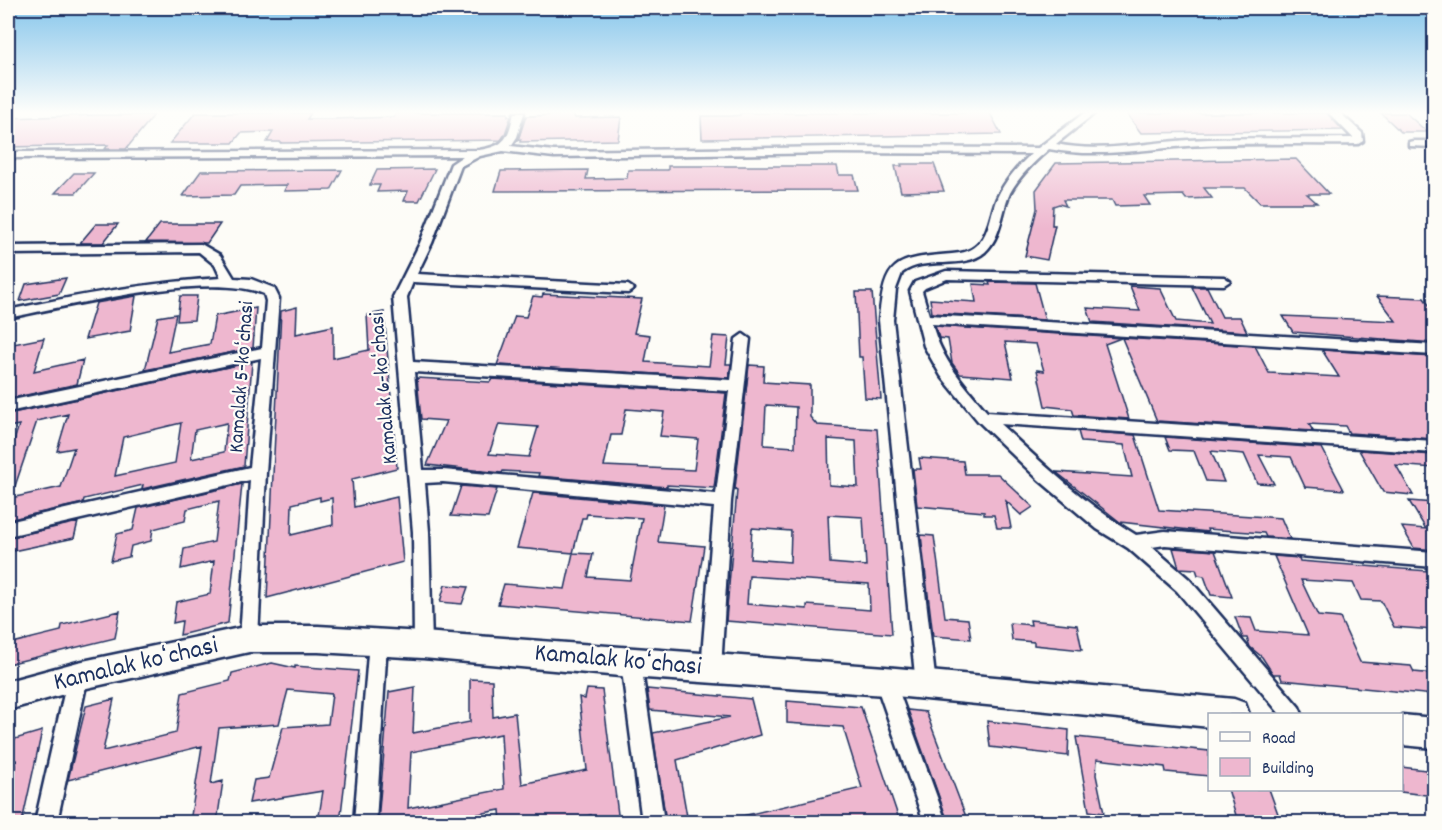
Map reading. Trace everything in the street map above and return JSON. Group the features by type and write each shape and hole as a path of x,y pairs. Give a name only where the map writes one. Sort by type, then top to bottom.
{"street":[{"path":"8,155 485,152"},
{"path":"535,152 554,154 714,152"},
{"path":"926,685 886,320 889,282 894,273 910,262 963,257 976,253 989,238 1007,188 1027,162 1039,152"},
{"name":"Kamalak 6-koʻchasi","path":"423,645 421,532 400,297 426,243 456,164 479,153"},
{"name":"Kamalak 5-koʻchasi","path":"8,250 201,248 224,266 229,283 250,285 270,292 272,313 258,472 249,639"},
{"path":"1224,281 946,275 920,285 916,291 931,346 946,372 983,417 1045,475 1103,524 1134,543 1183,585 1291,713"},
{"path":"408,278 628,290"},
{"path":"8,315 145,287 229,283"},
{"path":"924,319 1434,350"},
{"path":"711,669 723,501 743,339"},
{"path":"8,407 269,351"},
{"path":"405,368 503,371 737,386"},
{"path":"983,417 1434,447"},
{"path":"8,529 258,472"},
{"path":"416,477 443,476 723,501"},
{"path":"1134,543 1166,538 1434,560"},
{"name":"Kamalak koʻchasi","path":"8,696 78,676 249,639 423,645 885,681 1223,713"},
{"path":"364,822 378,642"},
{"path":"631,663 653,822"},
{"path":"46,822 78,676"},
{"path":"885,681 935,822"},
{"path":"1403,730 1434,733"}],"building":[{"path":"1296,159 1329,194 1307,194 1317,203 1260,203 1245,188 1204,188 1212,198 1186,199 1183,195 1144,196 1150,205 1115,206 1112,200 1063,200 1066,206 1059,204 1053,206 1052,225 1055,225 1047,260 1025,256 1037,209 1036,190 1056,163"},
{"path":"901,164 934,164 944,191 901,192 895,166 902,166"},
{"path":"668,166 837,166 839,175 854,175 858,190 495,191 501,171 588,170 586,179 627,178 628,170 668,170"},
{"path":"435,169 419,201 404,201 408,191 377,192 380,185 370,185 377,170"},
{"path":"342,170 331,190 284,191 287,185 240,186 234,195 183,196 201,171"},
{"path":"74,173 94,173 76,193 55,193"},
{"path":"96,224 118,224 103,243 80,243"},
{"path":"160,224 220,224 207,243 146,242"},
{"path":"66,278 59,294 20,301 26,284"},
{"path":"989,282 1035,283 1045,320 932,313 930,299 976,302 973,284 990,285"},
{"path":"1130,286 1160,288 1176,321 1210,324 1192,287 1207,287 1222,317 1240,317 1247,332 1092,322 1087,308 1140,311"},
{"path":"856,292 872,292 881,399 865,398 862,357 859,357"},
{"path":"543,294 642,299 634,333 650,335 645,362 709,366 713,336 729,337 726,364 731,364 729,378 497,365 515,316 526,317 533,296 542,297"},
{"path":"136,296 130,331 85,339 96,303"},
{"path":"180,296 197,296 194,320 177,321"},
{"path":"1377,296 1424,298 1434,312 1434,343 1293,332 1283,316 1396,321"},
{"path":"297,307 296,334 333,326 333,358 369,350 367,315 384,312 397,468 352,479 354,507 397,497 403,562 267,598 281,311","holes":["320,497 320,501 332,498 333,525 291,535 292,504"]},
{"path":"256,308 253,348 145,370 158,317 176,314 168,352 210,344 215,316"},
{"path":"935,326 1121,338 1105,344 1129,419 1074,415 1072,409 1045,406 1037,370 1044,371 1036,344 1005,342 1013,378 960,374 952,363 948,339 939,338"},
{"path":"44,338 34,371 83,360 77,384 8,399 8,345"},
{"path":"1122,338 1255,346 1269,373 1339,377 1322,350 1434,357 1434,439 1349,433 1345,426 1309,424 1313,431 1157,421"},
{"path":"252,362 244,466 142,489 143,485 84,499 83,503 8,520 8,499 10,499 8,498 8,460 19,425 8,427 8,414","holes":["68,414 57,451 74,448 61,487 11,498 37,421","181,423 175,463 115,476 123,437","227,423 224,452 191,459 195,430"]},
{"path":"749,365 764,366 763,382 810,385 810,417 817,425 877,429 892,634 726,621 737,490 735,489","holes":["766,405 796,407 795,447 764,445","828,439 856,441 858,487 829,485","828,515 863,517 866,566 830,563","752,528 791,531 790,562 750,559","749,576 869,584 870,610 807,605 807,609 747,604"]},
{"path":"417,378 490,382 492,379 726,393 714,488 667,485 667,487 538,476 539,473 503,471 502,473 427,465 446,421 421,419","holes":["626,409 664,412 660,436 698,439 694,470 604,466 611,435 621,435","499,424 538,427 529,457 489,454"]},
{"path":"1078,431 1135,435 1159,510 1281,518 1290,539 1266,537 1264,533 1207,529 1208,532 1120,522 1056,472 1132,477 1124,445 1081,442"},
{"path":"1165,437 1322,448 1344,490 1305,487 1291,457 1259,455 1274,484 1257,483 1244,454 1211,451 1224,482 1206,481 1194,451 1170,450"},
{"path":"1359,450 1434,455 1434,468 1396,465 1413,495 1383,492"},
{"path":"919,458 963,461 965,474 998,474 1033,507 1021,515 1006,501 1011,528 997,528 994,515 984,515 984,512 917,506 913,469 921,469"},
{"path":"242,484 228,623 180,635 182,621 173,623 176,602 210,594 214,561 181,569 184,549 214,542 219,501 187,509 185,521 153,529 151,541 131,546 129,557 111,561 117,534 133,530 138,508"},
{"path":"461,486 497,489 488,518 451,516"},
{"path":"533,493 664,505 658,542 704,546 692,621 498,604 504,584 565,589 573,553 517,548","holes":["587,514 642,518 630,580 588,577 593,554 573,553 582,518 586,518"]},
{"path":"1409,501 1434,503 1434,550 1414,548 1402,527 1426,529"},
{"path":"78,522 74,538 8,552 8,538"},
{"path":"921,535 934,536 945,617 968,619 971,639 933,636"},
{"path":"1173,548 1215,551 1232,597 1211,595 1204,576 1198,575 1196,569 1179,568"},
{"path":"1274,556 1299,558 1300,561 1427,571 1426,569 1434,569 1434,630 1394,627 1381,601 1361,600 1353,583 1301,580 1318,616 1340,618 1360,662 1411,666 1414,672 1434,674 1434,695 1282,680 1280,674 1273,674 1262,657 1250,647 1247,638 1243,638 1235,617 1251,618 1256,631 1308,635"},
{"path":"445,585 468,587 462,604 440,602"},
{"path":"120,611 115,638 8,664 8,644 61,631 62,625"},
{"path":"1030,620 1077,625 1082,650 1034,645 1034,642 1012,640 1010,623 1031,625"},
{"path":"272,663 295,668 295,666 358,671 340,822 318,822 323,791 249,803 254,780 269,778 283,727 328,724 332,694 288,690 279,724 219,728 211,784 223,781 217,822 190,822 202,746 68,780 86,706 114,699 103,751 176,733 182,693 230,681 232,673"},
{"path":"470,679 492,680 493,717 515,713 522,784 587,770 579,697 585,699 587,689 602,690 619,822 592,822 591,815 561,822 501,822 500,810 436,822 378,822 389,692 415,687 413,733 470,722","holes":["501,734 504,789 408,808 411,752"]},
{"path":"647,689 751,699 760,735 677,760 688,822 666,822 653,733 730,717 650,710"},
{"path":"787,701 861,707 900,822 738,822 738,817 862,788 843,727 787,723"},
{"path":"908,710 926,712 968,822 948,822"},
{"path":"987,721 1069,730 1068,756 990,747"},
{"path":"42,731 22,822 8,822 8,796 17,760 8,763 8,741"},
{"path":"1076,737 1208,751 1208,776 1166,772 1165,767 1097,759 1096,775 1104,813 1089,811"},
{"path":"1403,767 1434,771 1434,796 1401,792 1403,791"},
{"path":"1229,791 1270,791 1281,822 1238,822"}]}
